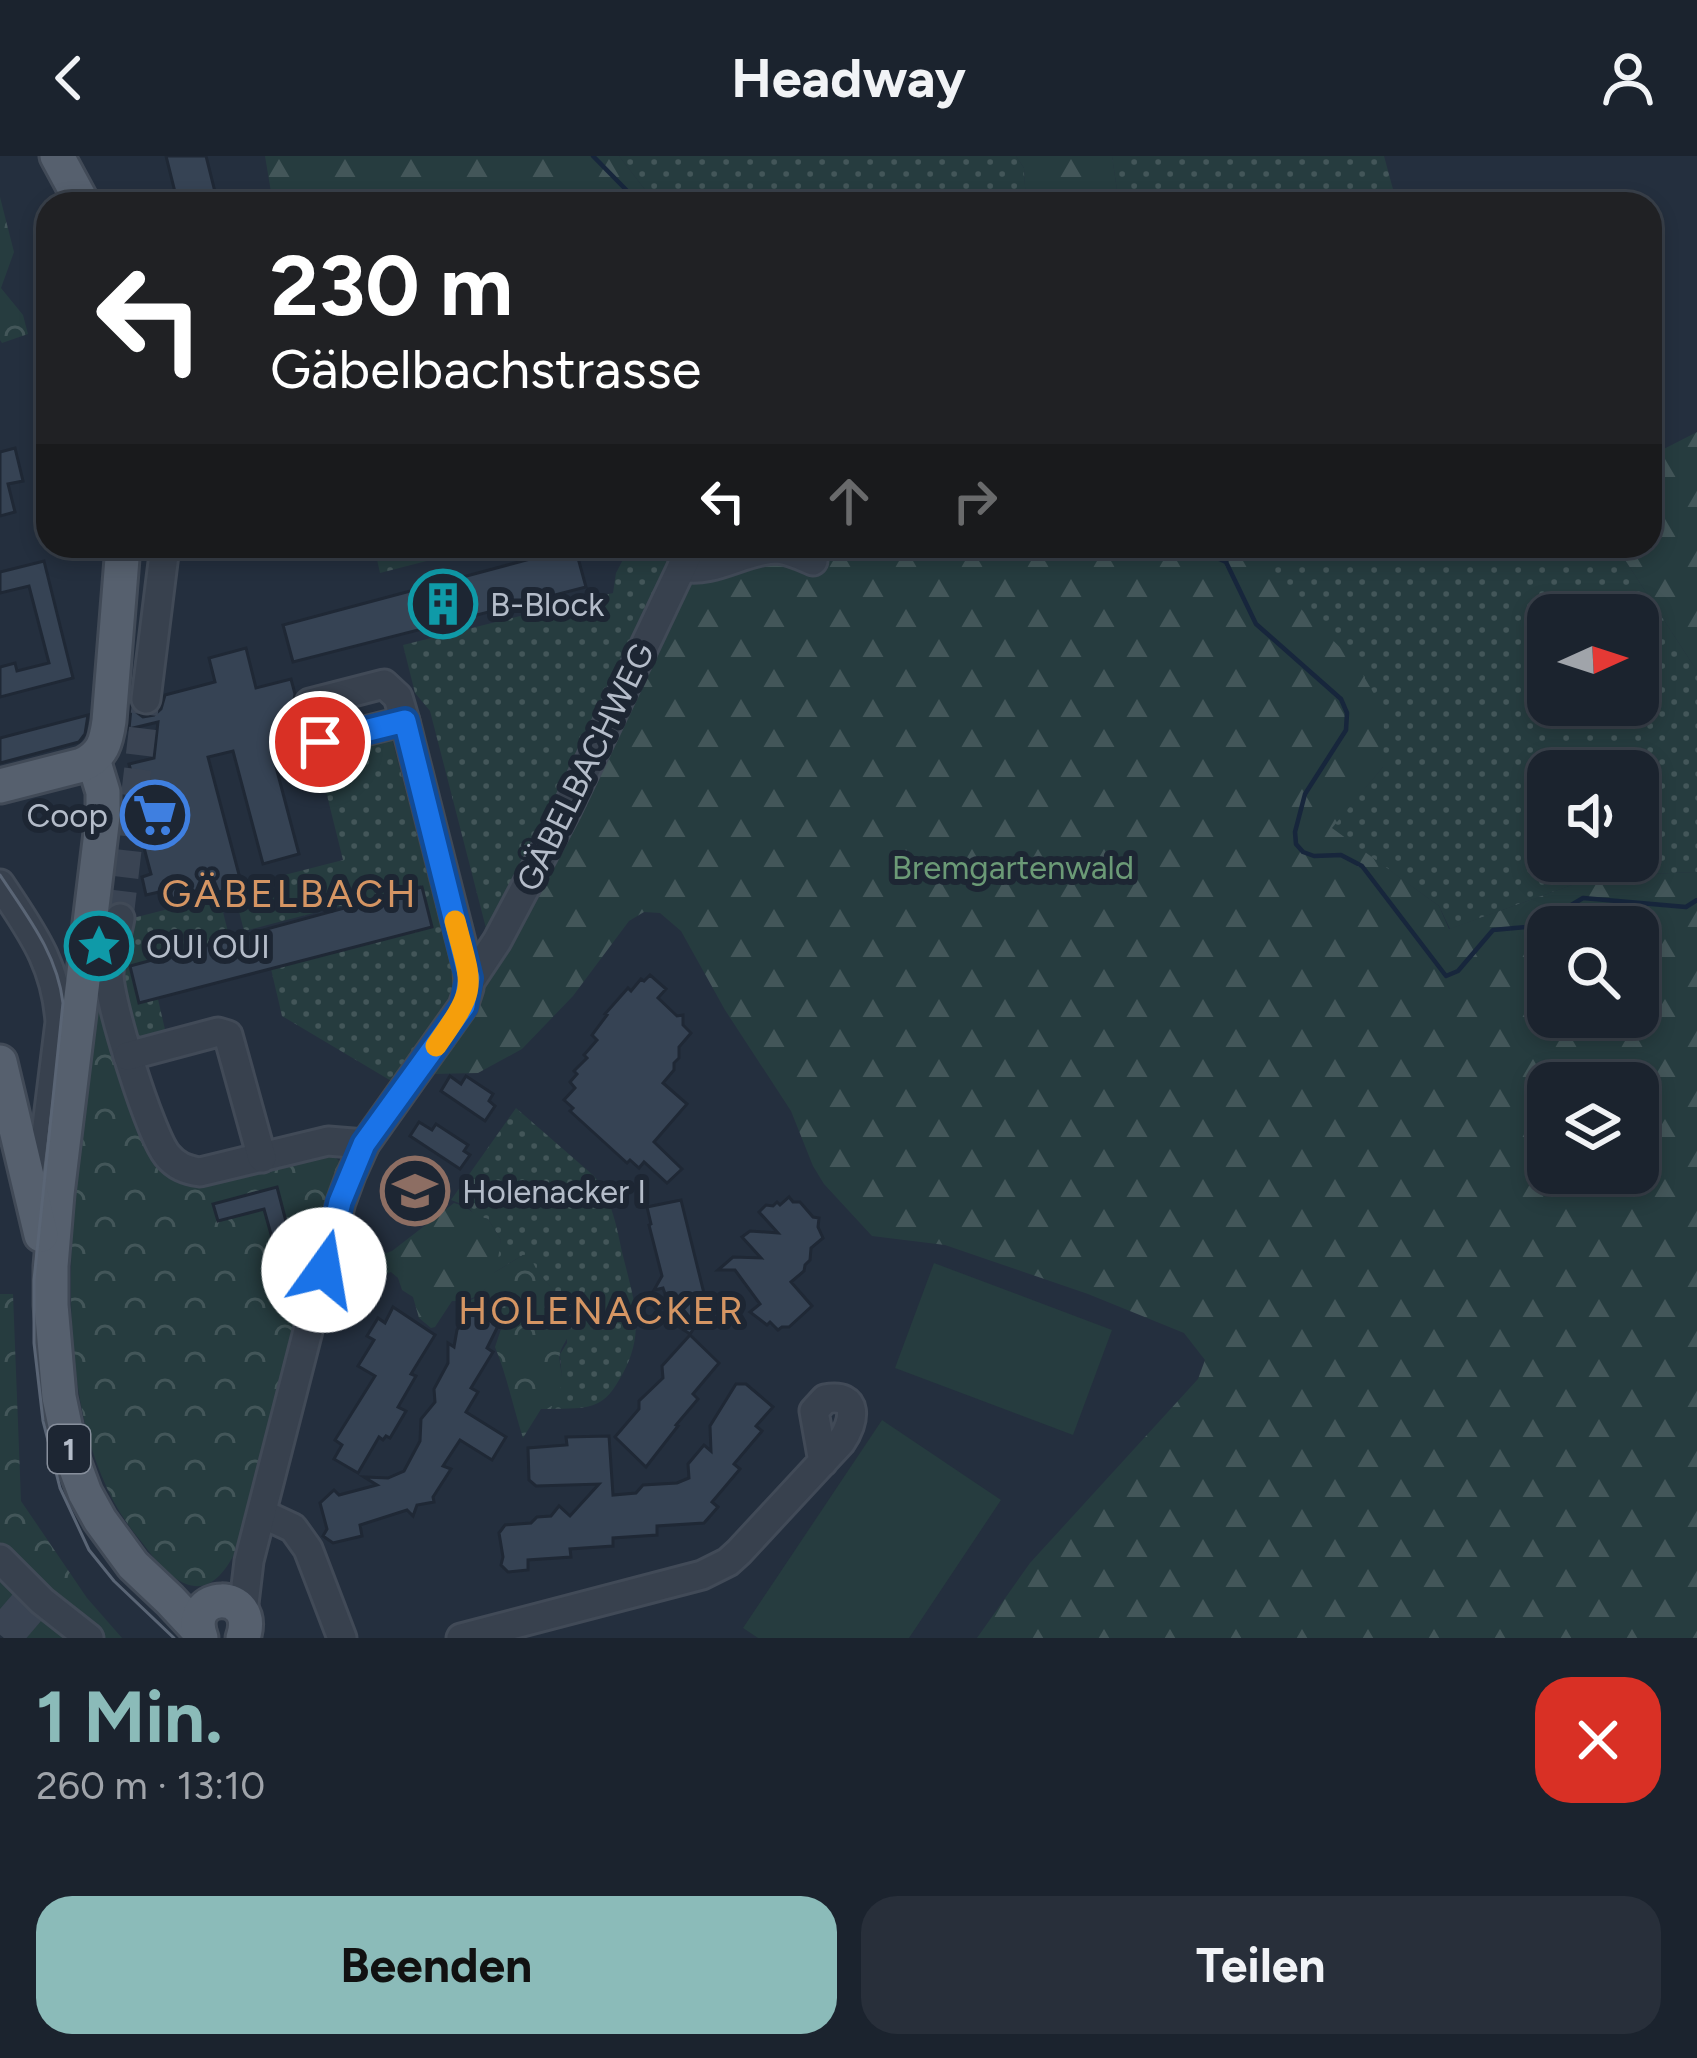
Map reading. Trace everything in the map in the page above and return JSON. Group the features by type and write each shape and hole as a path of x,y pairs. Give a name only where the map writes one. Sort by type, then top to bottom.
{"main road":[{"path":"57,156 76,192"},
{"name":"1","path":"122,558 107,737 93,760 104,803 51,1266 59,1397 85,1493 113,1540 170,1600 226,1624"},
{"path":"0,786 93,760"},
{"name":"1","path":"0,1062 51,1266"}],"street":[{"path":"146,700 164,558"},
{"name":"GÄBELBACHWEG","path":"226,1624 257,1536 340,1202 364,1144 464,1006 469,983 497,941 567,809 687,558"},
{"path":"688,558 698,568 739,558"},
{"path":"804,558 813,562"},
{"path":"405,721 469,983"},
{"path":"0,884 46,954 56,987 59,1022 37,1211"},
{"path":"120,918 109,978 128,1056 159,1142 176,1164 208,1171 328,1141 364,1144"},
{"path":"59,1022 73,1057"},
{"path":"128,1056 218,1032 227,1035 262,1158"},
{"path":"461,1638 715,1570 740,1552 823,1462"},
{"path":"257,1536 293,1528 310,1554 342,1638"},
{"path":"0,1559 89,1638"}],"green space":[{"path":"265,156 619,156 647,192 271,192"},
{"path":"619,156 1016,156 1024,168 1025,192 647,192"},
{"path":"1016,156 1112,156 1117,192 1025,192 1024,168"},
{"path":"1112,156 1384,156 1394,192 1117,192"},
{"path":"0,197 14,252 1,288 23,315 28,334 2,343 0,340"},
{"path":"1697,432 1697,671 1659,612 1659,594 1647,594 1624,558 1662,558 1662,450"},
{"path":"377,558 438,558 380,573"},
{"path":"624,558 677,558 488,936 430,711 415,693 403,645 613,593"},
{"name":"Bremgartenwald","path":"696,558 1249,558 1356,663 1384,711 1383,767 1332,828 1439,906 1449,929 1580,882 1659,882 1659,874 1697,872 1697,1638 977,1638 1030,1563 1198,1379 1205,1360 1184,1333 945,1245 872,1236 824,1184 791,1111 725,1010 681,931 660,913 644,912 629,921 573,996 522,1049 478,1073 433,1074 479,1004 487,971"},
{"path":"1245,558 1624,558 1647,594 1527,594 1527,726 1659,726 1659,612 1697,671 1697,872 1659,874 1659,750 1527,750 1527,882 1580,882 1450,929 1439,906 1331,828 1383,767"},
{"path":"390,731 453,981 448,1006 393,1082 282,1016 271,969 431,927 421,885 244,931 233,888 343,860 316,751"},
{"path":"219,896 230,940 130,966 139,1003 158,999 166,1034 136,1037 121,979 133,918"},
{"path":"101,988 150,1144 232,1176 324,1156 333,1155 341,1163 239,1545 223,1572 199,1586 172,1576 140,1540 106,1485 84,1421 74,1350 71,1274 82,1122"},
{"path":"516,1108 600,1185 613,1214 631,1287 636,1330 629,1359 609,1394 587,1407 551,1409 562,1381 560,1354 567,1343 567,1306 523,1255 492,1274 501,1240 488,1219 451,1200"},
{"path":"454,1203 488,1219 501,1240 494,1275 483,1291 452,1301 431,1328 419,1318 413,1297 402,1290 391,1272 376,1281 370,1297 352,1316 341,1319 328,1309 340,1271 392,1251"},
{"path":"530,1254 568,1308 572,1322 560,1353 559,1392 551,1409 541,1409 523,1438 495,1347 501,1320 469,1301 484,1290 492,1274"},
{"path":"934,1263 1112,1330 1073,1435 895,1368"},
{"path":"0,1294 13,1294 21,1501 87,1598 122,1638 4,1638 0,1634"},
{"path":"882,1420 1001,1500 909,1638 758,1638 743,1628"}],"building":[{"path":"166,156 206,156 215,192 175,192"},
{"path":"15,448 23,481 8,484 15,512 0,516 0,452"},
{"name":"B-Block","path":"534,558 578,558 586,587 293,662 283,625"},
{"path":"44,561 73,678 0,697 0,667 15,663 17,671 49,663 29,586 0,593 0,572"},
{"path":"246,648 256,688 291,679 295,694 293,707 301,740 271,748 299,854 263,864 233,751 208,757 242,886 166,906 163,891 146,895 142,877 151,874 143,844 145,825 129,764 154,758 158,722 129,729 131,708 143,717 154,715 165,695 215,682 209,658"},
{"path":"88,715 79,742 0,763 0,738"},
{"path":"422,887 432,927 139,1003 130,966"},
{"path":"650,975 666,989 658,998 677,1016 683,1015 683,1025 691,1033 679,1047 674,1070 663,1083 687,1104 654,1142 682,1169 667,1183 644,1162 639,1168 630,1160 627,1163 564,1100 575,1088 570,1082 577,1074 574,1071 597,1040 592,1035 605,1014 628,988 631,991"},
{"path":"450,1076 461,1084 466,1076 493,1094 489,1101 495,1106 485,1121 441,1091"},
{"path":"419,1122 432,1130 436,1124 468,1145 464,1151 470,1155 460,1169 410,1136"},
{"path":"391,1169 402,1176 406,1170 436,1190 431,1196 435,1200 422,1210 382,1183"},
{"path":"277,1187 294,1252 277,1256 264,1209 218,1221 213,1204"},
{"path":"789,1197 819,1218 823,1238 811,1248 804,1271 791,1282 812,1306 789,1327 778,1330 750,1312 760,1304 735,1270 718,1270 733,1257 761,1258 742,1237 750,1231 778,1233 759,1212"},
{"path":"681,1200 710,1318 699,1321 690,1334 676,1325 663,1288 654,1290 662,1276 647,1207"},
{"path":"393,1307 435,1335 398,1407 406,1411 390,1438 379,1437 358,1473 334,1459 342,1445 335,1440 375,1376 358,1366 374,1340 367,1336 378,1318 385,1323"},
{"path":"472,1308 498,1326 487,1348 493,1352 471,1388 478,1392 466,1412 506,1437 492,1460 460,1440 443,1466 451,1469 434,1502 417,1505 413,1516 407,1510 360,1525 362,1536 333,1543 323,1536 327,1529 320,1503 334,1490 339,1495 377,1485 364,1477 388,1478 404,1471 420,1441 421,1419 435,1402 434,1389 448,1363 448,1343 454,1347 463,1309"},
{"path":"690,1335 719,1363 646,1467 615,1437 639,1409 639,1401 663,1378 662,1366"},
{"path":"736,1384 746,1384 773,1407 756,1426 762,1431 734,1464 740,1469 712,1502 718,1507 704,1523 657,1526 657,1535 613,1538 613,1546 570,1549 571,1557 528,1560 528,1570 508,1572 501,1565 499,1533 505,1525 551,1516 559,1506 570,1516 599,1484 536,1486 529,1480 528,1448 567,1445 566,1437 609,1436 613,1495 636,1493 643,1485 677,1483 689,1478 688,1464 704,1445 711,1451 710,1426"}],"waterway":[{"name":"GÄBELBACH","path":"593,156 628,192"},
{"name":"GÄBELBACH","path":"1217,558 1226,562 1256,624 1341,699 1347,713 1346,730 1305,794 1296,844 1314,856 1341,855 1362,866 1446,976 1458,971 1493,930 1536,926 1583,898 1686,907 1697,900"}],"tunnel":[{"path":"120,918 146,699"},
{"path":"0,1609 34,1638"}],"tram line":[{"path":"0,875 48,951 63,1003 34,1280 34,1343 43,1421 60,1488 89,1550 174,1638"}],"slow traffic":[{"path":"436,1046 468,993 468,969 455,921"}],"place":[{"name":"B-Block","path":"443,604"},
{"name":"Coop","path":"155,815"},
{"name":"OUI OUI","path":"99,946"},
{"name":"Holenacker I","path":"415,1191"}],"district":[{"name":"GÄBELBACH","path":"290,893"},
{"name":"HOLENACKER","path":"602,1310"}],"route":[{"path":"320,742 405,721 469,978 464,1006 364,1144 340,1202 324,1270"}]}
